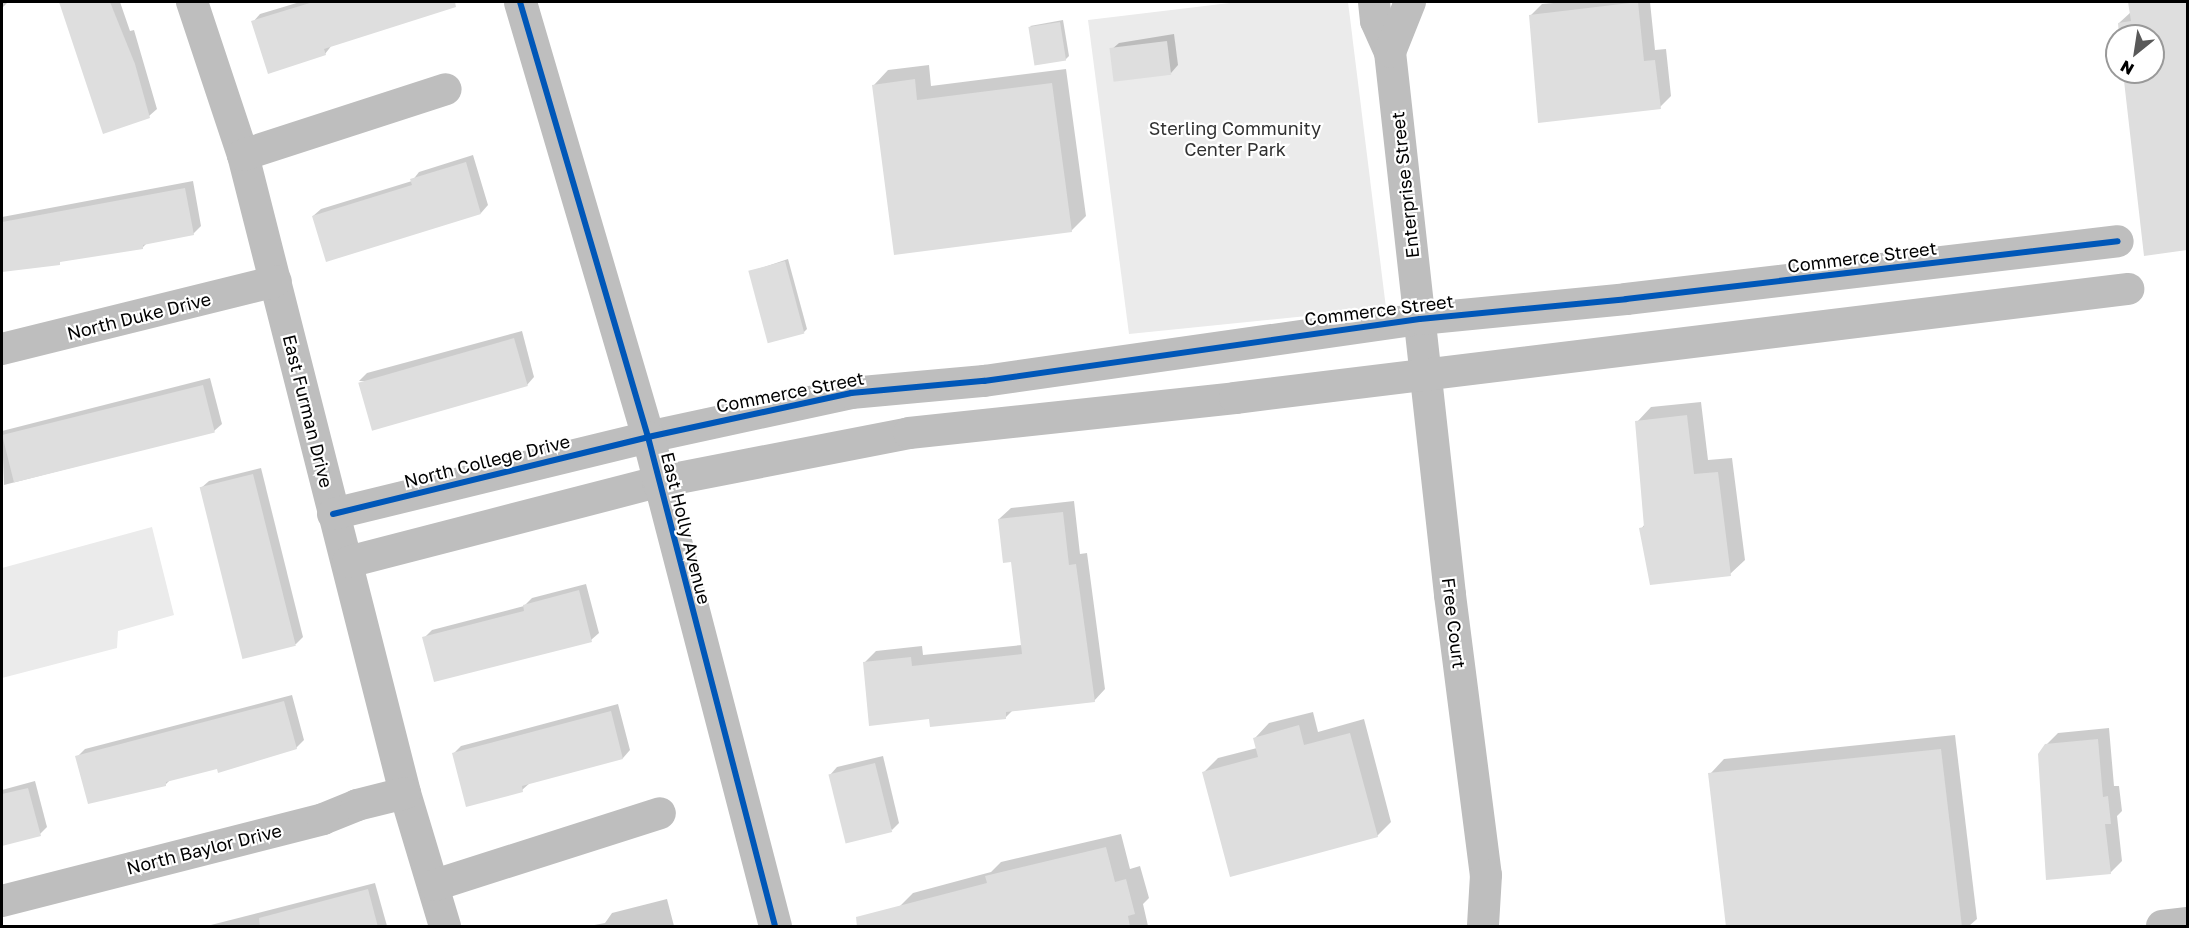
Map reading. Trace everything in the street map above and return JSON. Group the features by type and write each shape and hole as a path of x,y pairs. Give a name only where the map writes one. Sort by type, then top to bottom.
{"street":[{"name":"East Furman Drive","path":"192,2 243,155 405,793 435,885 445,927"},
{"name":"East Holly Avenue","path":"520,2 648,437 775,927"},
{"name":"Enterprise Street","path":"1374,2 1376,21 1390,52 1420,318"},
{"name":"Enterprise Street","path":"1390,52 1410,2"},
{"path":"243,155 446,89"},
{"name":"Commerce Street","path":"648,437 851,393 984,381 1420,318 1626,299 2118,242"},
{"name":"North Duke Drive","path":"2,349 276,281"},
{"path":"348,562 658,482 909,433 1427,375 2128,289"},
{"name":"Free Court","path":"1420,318 1486,875 1482,927"},
{"name":"North College Drive","path":"333,514 648,437"},
{"name":"North Baylor Drive","path":"2,901 323,819 357,805 405,793"},
{"path":"435,885 660,813"},
{"path":"2162,927 2187,922"}],"green space":[{"name":"Sterling Community Center Park","path":"1238,2 1348,2 1386,308 1129,334 1088,20"},
{"path":"152,527 174,615 118,631 117,648 2,678 2,568"}],"building":[{"path":"59,2 110,2 135,64 150,118 103,134"},
{"path":"313,2 455,2 456,7 324,49 326,55 268,74 251,21"},
{"path":"1638,2 1644,61 1655,60 1661,109 1538,123 1529,15"},
{"path":"2128,2 2187,2 2187,250 2144,256 2124,84 2165,84 2165,24 2118,24 2131,21"},
{"path":"1060,22 1066,61 1034,66 1028,27"},
{"path":"1167,41 1171,75 1114,82 1109,48"},
{"path":"915,79 917,100 1052,83 1072,232 894,255 872,85"},
{"path":"466,162 481,214 326,262 312,216 412,185 410,179"},
{"path":"185,188 194,235 143,245 143,249 60,262 60,265 2,272 2,222"},
{"path":"785,261 804,333 768,343 748,271"},
{"path":"514,338 528,386 372,431 358,383"},
{"path":"203,385 215,433 14,483 2,435"},
{"path":"1687,415 1694,474 1718,472 1731,576 1650,585 1639,528 1644,527 1635,421"},
{"path":"253,474 296,646 242,659 200,487"},
{"path":"1063,512 1069,565 1076,564 1095,702 1006,712 1006,719 930,727 929,719 869,726 863,662 911,657 912,666 1022,654 1011,562 1003,563 998,519"},
{"path":"579,590 592,642 434,682 422,637 524,611 523,605"},
{"path":"284,701 297,749 218,773 217,769 166,782 166,786 88,804 75,756"},
{"path":"611,711 623,759 522,786 523,792 466,807 452,753"},
{"path":"1299,725 1304,745 1350,733 1378,837 1230,877 1202,772 1258,757 1253,738"},
{"path":"2098,739 2103,797 2108,796 2111,824 2105,824 2111,874 2046,880 2038,754 2045,744"},
{"path":"1941,749 1962,927 1726,927 1708,773"},
{"path":"875,763 892,832 846,844 828,775"},
{"path":"28,788 41,836 2,846 2,794"},
{"path":"1106,847 1115,882 1126,879 1135,914 1128,916 1130,927 857,927 856,917 987,883 985,876"},
{"path":"368,889 378,927 260,927 259,918"}],"cycle path":[{"path":"520,2 648,437 775,926"},
{"path":"333,514 648,437 851,393 984,381 1420,319 1626,299 2118,241"}]}
